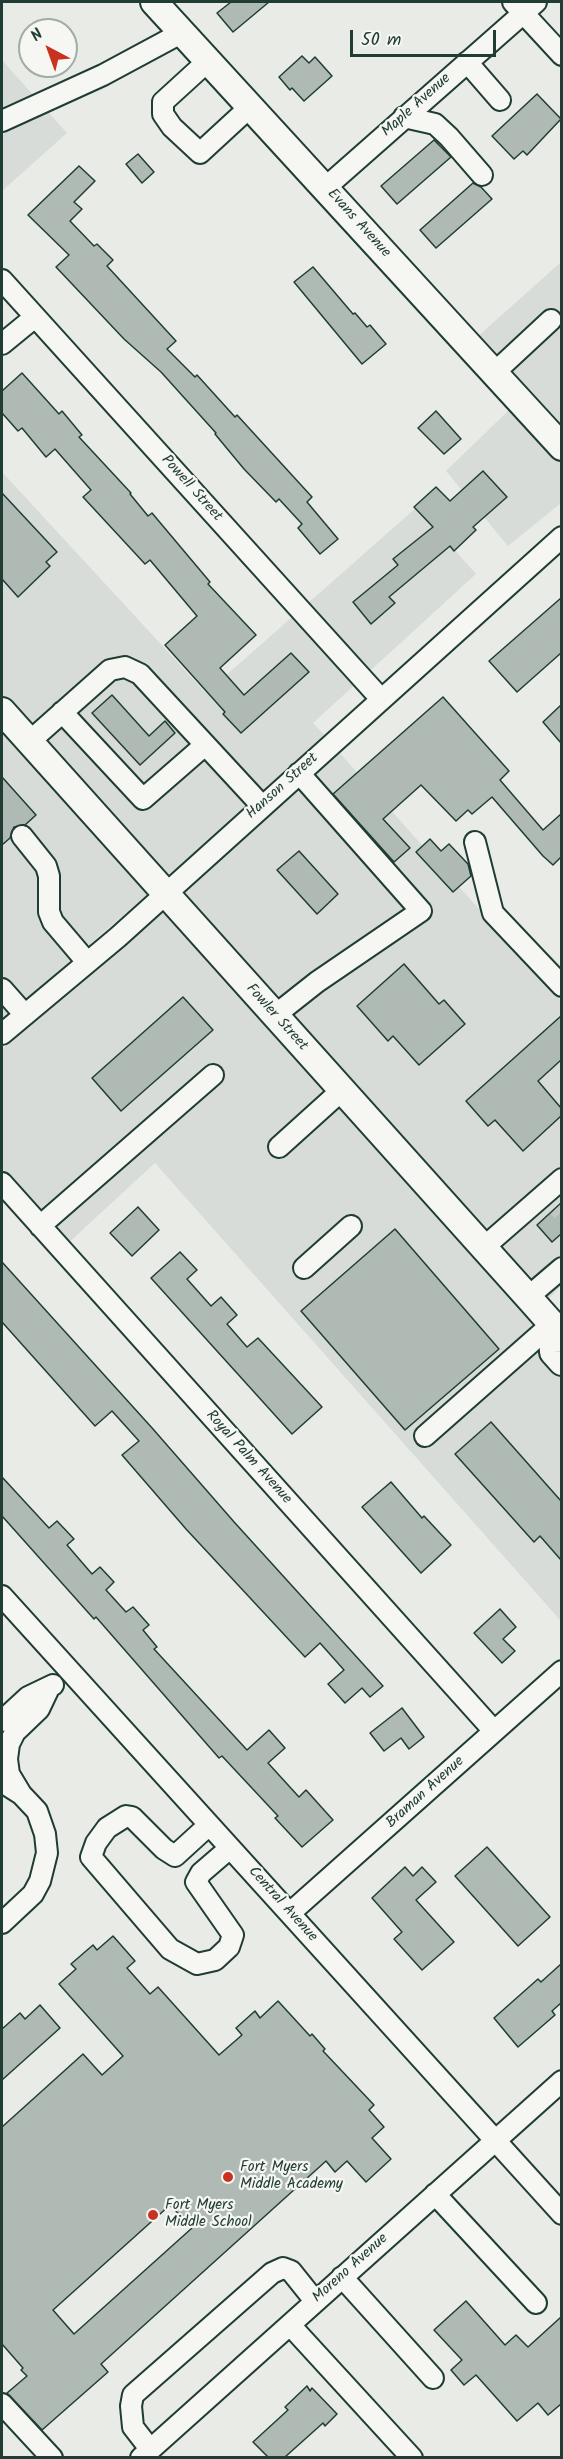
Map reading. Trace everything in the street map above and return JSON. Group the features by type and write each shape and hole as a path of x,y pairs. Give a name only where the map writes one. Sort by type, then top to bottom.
{"main road":[{"name":"Evans Avenue","path":"154,2 561,447"},
{"name":"Fowler Street","path":"2,711 341,1091 557,1326"},
{"path":"557,1326 553,1353 561,1362"}],"street":[{"path":"524,5 561,55"},
{"name":"Maple Avenue","path":"325,188 467,62 524,5"},
{"path":"2,121 103,75 183,32"},
{"path":"209,60 164,102 163,114 172,127 200,153 251,106"},
{"path":"467,62 500,100"},
{"path":"404,117 435,124 482,175"},
{"name":"Powell Street","path":"2,280 381,699"},
{"path":"2,344 35,317"},
{"path":"494,373 551,320"},
{"name":"Hanson Street","path":"2,1034 165,894 561,537"},
{"path":"30,742 110,670 125,667 140,674 262,806"},
{"path":"62,712 143,799 205,745"},
{"path":"274,1016 316,982 421,911 299,773"},
{"path":"22,836 46,866 49,876 49,912 53,922 87,962"},
{"path":"474,842 493,913 561,986"},
{"path":"2,988 25,1015"},
{"path":"40,1226 213,1075"},
{"path":"279,1147 341,1091"},
{"path":"483,1248 552,1200 561,1179"},
{"name":"Royal Palm Avenue","path":"2,1183 494,1731"},
{"path":"304,1268 351,1226"},
{"path":"528,1297 561,1268"},
{"path":"425,1436 557,1326"},
{"name":"Central Avenue","path":"2,1596 70,1674 290,1913 561,2214"},
{"name":"Braman Avenue","path":"290,1913 561,1671"},
{"path":"2,1721 28,1697 49,1688 70,1674"},
{"path":"2,1923 33,1894 40,1881 46,1860 46,1840 42,1823 9,1774 8,1759 9,1744 15,1732 39,1709 49,1688"},
{"path":"2,1782 22,1795"},
{"path":"126,1815 132,1817 164,1849 175,1856 233,1935 229,1947 215,1960 197,1964 171,1949 91,1857 96,1843 107,1828 126,1815"},
{"path":"175,1856 209,1825"},
{"path":"196,1882 201,1873 230,1848"},
{"name":"Moreno Avenue","path":"146,2453 561,2080"},
{"path":"435,2194 536,2303"},
{"path":"146,2453 133,2427 131,2406 134,2395 272,2273 283,2268 291,2271 315,2301"},
{"path":"342,2277 433,2378"},
{"path":"290,2325 412,2457"},
{"path":"2,2404 52,2457"}],"shaded area":[{"path":"2,60 67,133 2,191"},
{"path":"561,262 561,432 476,338"},
{"path":"512,407 561,462 561,503 508,546 446,471"},
{"path":"2,472 206,693 417,507 476,574 313,723 324,735 165,879 2,696"},
{"path":"2,726 150,892 2,1020"},
{"path":"339,752 561,1001 561,1286 546,1302 180,896"},
{"path":"165,909 540,1326 546,1359 561,1377 561,1621 155,1163 65,1246 2,1173 2,1049"}],"building":[{"path":"231,2 269,2 233,32 217,13"},
{"path":"302,56 309,63 315,57 332,76 304,101 279,77"},
{"path":"537,94 561,119 527,155 523,151 514,159 492,136"},
{"path":"434,140 451,157 397,204 381,186"},
{"path":"138,154 154,172 142,183 126,164"},
{"path":"79,166 95,181 74,202 82,209 70,221 94,246 97,244 113,260 107,266 176,341 167,349 195,377 197,375 235,417 237,415 312,497 307,502 338,539 320,554 298,528 302,524 279,499 276,502 244,469 216,433 161,372 124,339 56,267 69,255 28,215"},
{"path":"473,183 481,187 492,199 436,248 420,230"},
{"path":"313,267 353,314 355,313 367,327 370,325 386,344 362,364 294,282"},
{"path":"22,373 59,414 62,411 82,435 79,437 131,493 148,516 152,513 210,582 208,584 256,635 220,668 244,695 291,653 309,672 241,733 165,645 197,616 150,560 145,564 83,497 91,490 55,449 46,457 22,428 18,431 2,413 2,391"},
{"path":"436,411 461,439 444,454 418,428"},
{"path":"483,471 507,497 473,527 476,530 454,551 450,546 389,597 395,603 371,624 353,602 398,565 393,559 433,527 414,507 436,487 450,501"},
{"path":"2,493 57,552 46,562 50,566 18,597 2,579"},
{"path":"561,598 561,653 517,692 489,661"},
{"path":"112,695 149,736 165,721 175,733 140,765 92,713"},
{"path":"443,697 509,771 500,780 543,830 561,814 561,857 553,865 492,797 472,814 468,810 456,821 421,785 383,819 410,848 394,862 333,794"},
{"path":"561,705 561,743 543,722"},
{"path":"2,777 36,815 25,825 14,827 10,838 2,845"},
{"path":"430,839 441,851 449,844 468,864 471,876 453,892 416,852"},
{"path":"299,851 338,894 317,914 277,870"},
{"path":"404,964 439,1004 444,1000 465,1024 419,1065 393,1036 388,1041 357,1006"},
{"path":"183,997 213,1030 121,1111 92,1078"},
{"path":"561,1016 561,1060 538,1081 561,1108 561,1116 523,1151 495,1120 488,1126 466,1101"},
{"path":"561,1203 561,1234 552,1242 537,1225"},
{"path":"138,1207 159,1230 132,1256 110,1233"},
{"path":"395,1229 499,1349 405,1430 301,1311"},
{"path":"180,1252 197,1270 187,1279 211,1306 221,1297 237,1315 227,1324 247,1347 258,1338 322,1407 292,1434 151,1278"},
{"path":"2,1262 383,1686 370,1697 362,1688 345,1703 328,1684 344,1670 320,1643 305,1657 186,1529 122,1455 139,1441 112,1411 95,1426 2,1322"},
{"path":"491,1422 561,1501 561,1560 540,1536 534,1542 455,1454"},
{"path":"2,1477 49,1528 57,1521 74,1539 67,1545 92,1574 100,1567 114,1582 106,1590 126,1612 133,1607 149,1625 143,1630 157,1647 154,1649 247,1750 269,1730 285,1748 268,1763 299,1797 306,1790 333,1820 302,1847 275,1818 278,1816 222,1756 219,1758 96,1617 94,1619 2,1516"},
{"path":"391,1482 422,1518 424,1516 451,1545 421,1573 362,1507"},
{"path":"500,1609 516,1627 503,1639 515,1651 502,1663 474,1633"},
{"path":"402,1708 424,1737 409,1749 401,1738 384,1751 370,1733"},
{"path":"487,1847 550,1917 518,1946 455,1876"},
{"path":"405,1867 413,1876 422,1867 436,1882 416,1900 454,1942 422,1970 394,1939 402,1932 372,1898"},
{"path":"113,1936 135,1961 127,1968 150,1994 158,1987 219,2055 242,2035 236,2028 255,2011 260,2018 278,2001 310,2036 312,2034 325,2049 323,2051 374,2105 369,2110 384,2127 372,2138 391,2159 366,2182 347,2161 335,2172 326,2161 101,2364 108,2372 42,2430 7,2393 27,2376 2,2344 2,2127 83,2054 102,2075 123,2056 59,1984 76,1969 71,1964 93,1945 97,1950","holes":["170,2205 192,2228 74,2334 53,2310"]},
{"path":"561,1964 561,2003 552,2011 555,2015 518,2047 494,2018 538,1979 541,1982"},
{"path":"40,2005 60,2028 2,2080 2,2029 20,2013 25,2019"},
{"path":"466,2301 505,2345 516,2335 528,2347 561,2317 561,2404 548,2415 538,2403 517,2421 476,2375 464,2385 451,2370 462,2360 434,2330"},
{"path":"307,2386 310,2391 312,2388 337,2414 325,2426 323,2423 285,2457 268,2457 253,2442 288,2410 285,2407"}],"tunnel":[{"path":"558,1207 562,1211"}],"place":[{"name":"Fort Myers Middle Academy","path":"228,2177"},
{"name":"Fort Myers Middle School","path":"153,2215"}]}
